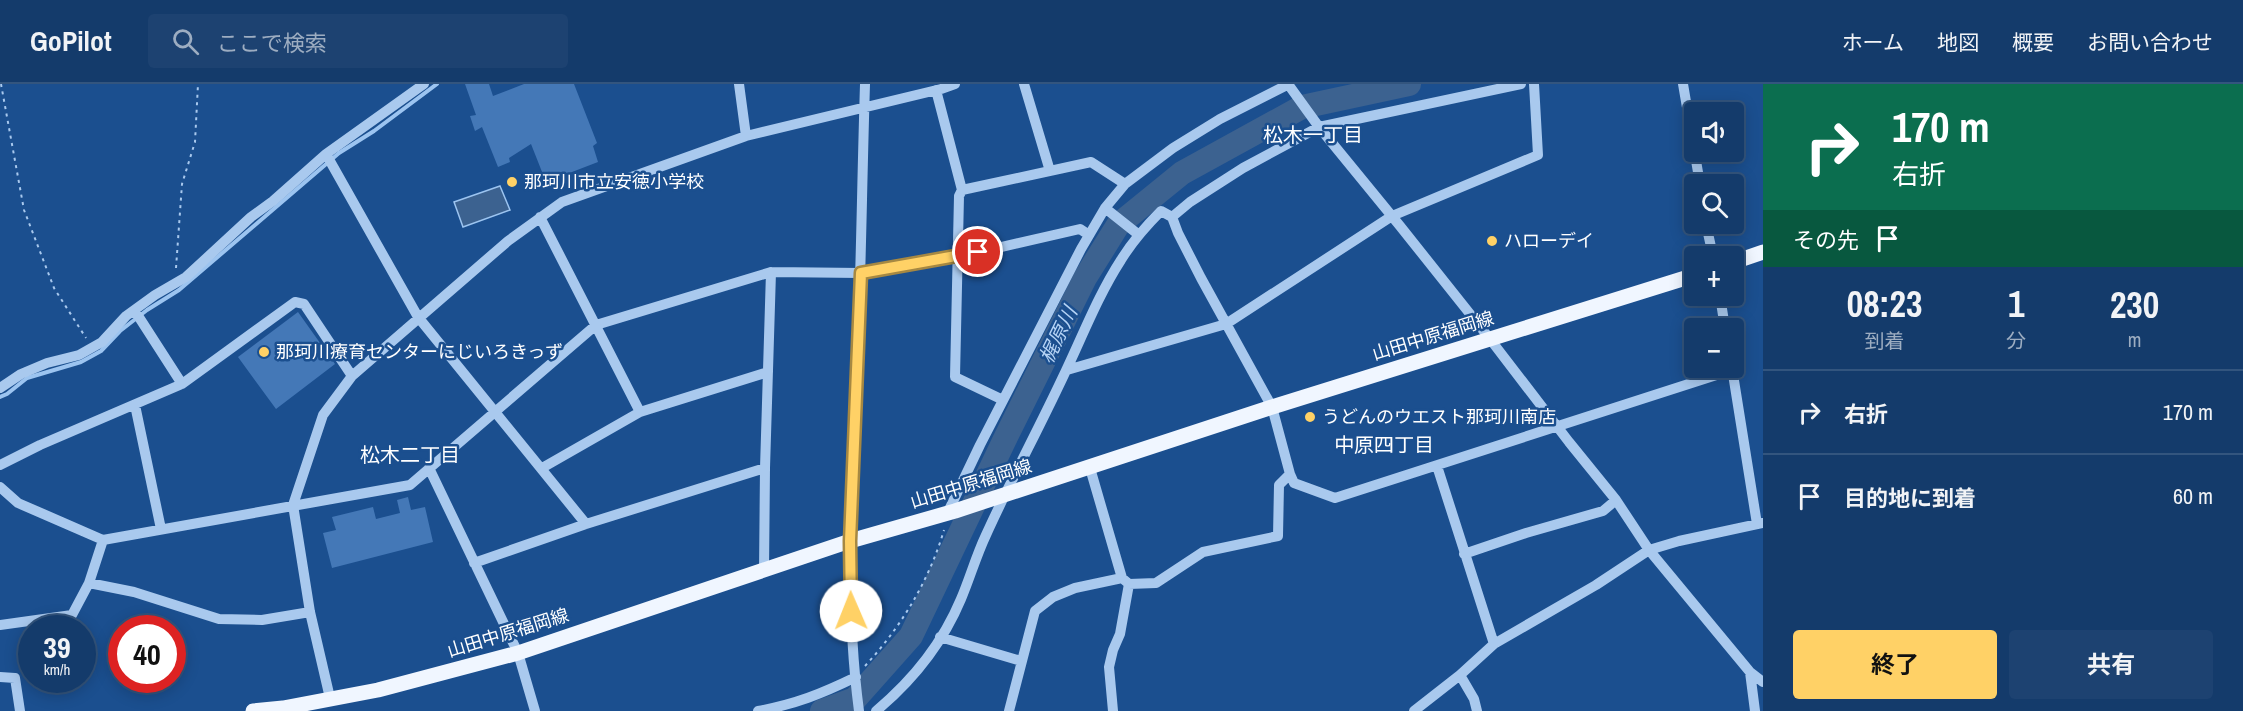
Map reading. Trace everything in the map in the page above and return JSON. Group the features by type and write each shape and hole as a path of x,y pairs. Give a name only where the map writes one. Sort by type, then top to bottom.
{"main road":[{"path":"1744,259 1763,252"},
{"name":"山田中原福岡線","path":"253,711 283,708 378,690 518,653 850,541 952,512 1272,407 1684,278"}],"street":[{"path":"0,388 21,374 92,348 102,342 117,324 155,295 175,284 326,154 424,84"},
{"path":"739,84 746,136"},
{"path":"859,711 852,635 850,541 861,273 865,84"},
{"path":"330,698 310,612 293,505 322,415 352,376 508,241 540,217 576,196 746,136 955,84"},
{"path":"1024,84 1050,171"},
{"path":"952,512 1003,400 1089,235 1125,184 1173,148 1220,118 1288,84 1319,127 1616,500 1649,550 1750,672 1763,682"},
{"path":"1172,217 1190,202 1243,168 1319,127 1521,84"},
{"path":"1066,370 1226,324 1392,216 1538,155 1534,84"},
{"path":"1683,84 1698,174"},
{"path":"936,90 962,190"},
{"path":"326,154 418,317 586,524"},
{"path":"1003,400 955,377 958,196 962,190 1091,162 1125,184"},
{"path":"1107,209 1137,234"},
{"path":"876,711 897,694 940,637 960,601 998,497 1066,370 1100,298 1137,234 1161,211 1172,217 1178,233 1272,407 1294,483 1335,498 1557,428 1705,378"},
{"path":"540,217 640,412"},
{"path":"0,487 18,503 103,540 410,485 596,325 771,272 861,273 958,256 1080,229 1089,235"},
{"path":"764,571 771,272"},
{"path":"0,465 182,384 295,302 304,304 352,376"},
{"path":"135,310 182,384"},
{"path":"542,468 640,412 768,372"},
{"path":"1414,711 1460,675 1494,644 1596,585 1649,550 1689,538 1760,523 1734,378"},
{"path":"135,405 161,529"},
{"path":"1437,466 1494,644"},
{"path":"429,468 518,653 535,711"},
{"path":"474,563 586,524 765,468"},
{"path":"1090,468 1125,581 1120,634 1109,667 1113,711"},
{"path":"1009,711 1035,611 1053,597 1075,588 1125,581 1156,583 1203,552 1278,536 1279,485 1290,474"},
{"path":"1464,554 1603,511 1616,500"},
{"path":"0,626 72,615 89,584 103,540"},
{"path":"89,584 134,591 219,619 262,620 310,612"},
{"path":"940,637 1021,661"},
{"path":"1750,672 1755,711"},
{"path":"1460,675 1474,699 1477,711"},
{"path":"0,677 15,678 20,711"},
{"path":"758,711 794,704 856,680"}],"path":[{"path":"1,84 24,210 54,288 92,348"},
{"path":"175,284 182,184 195,142 198,84"},
{"path":"856,680 887,643 916,597 952,512"}],"water":[{"path":"500,186 510,210 463,227 454,202"}],"building":[{"path":"465,84 489,84 493,96 524,84 574,84 597,143 593,146 598,162 546,182 531,144 509,158 510,162 498,167 482,127 475,131 470,116 476,115"},
{"path":"298,312 335,364 276,409 238,357"},
{"path":"408,497 411,510 425,507 433,542 332,568 323,533 336,530 332,517 373,507 376,519 400,513 397,500"}],"waterway":[{"path":"0,397 27,378 81,362 101,351 120,331 147,310 179,290 339,153 374,131 437,84"},
{"name":"梶原川","path":"822,711 855,699 911,636 1085,278 1118,225 1182,173 1302,107 1409,84"}],"place":[{"name":"那珂川市立安徳小学校","path":"512,182"},
{"name":"ハローデイ","path":"1492,241"},
{"name":"那珂川療育センターにじいろきっず","path":"264,352"},
{"name":"うどんのウエスト那珂川南店","path":"1310,417"}],"district":[{"name":"松木一丁目","path":"1313,135"},
{"name":"中原四丁目","path":"1384,445"},
{"name":"松木二丁目","path":"410,455"}],"route":[{"path":"851,611 850,541 861,273 978,252"}]}
